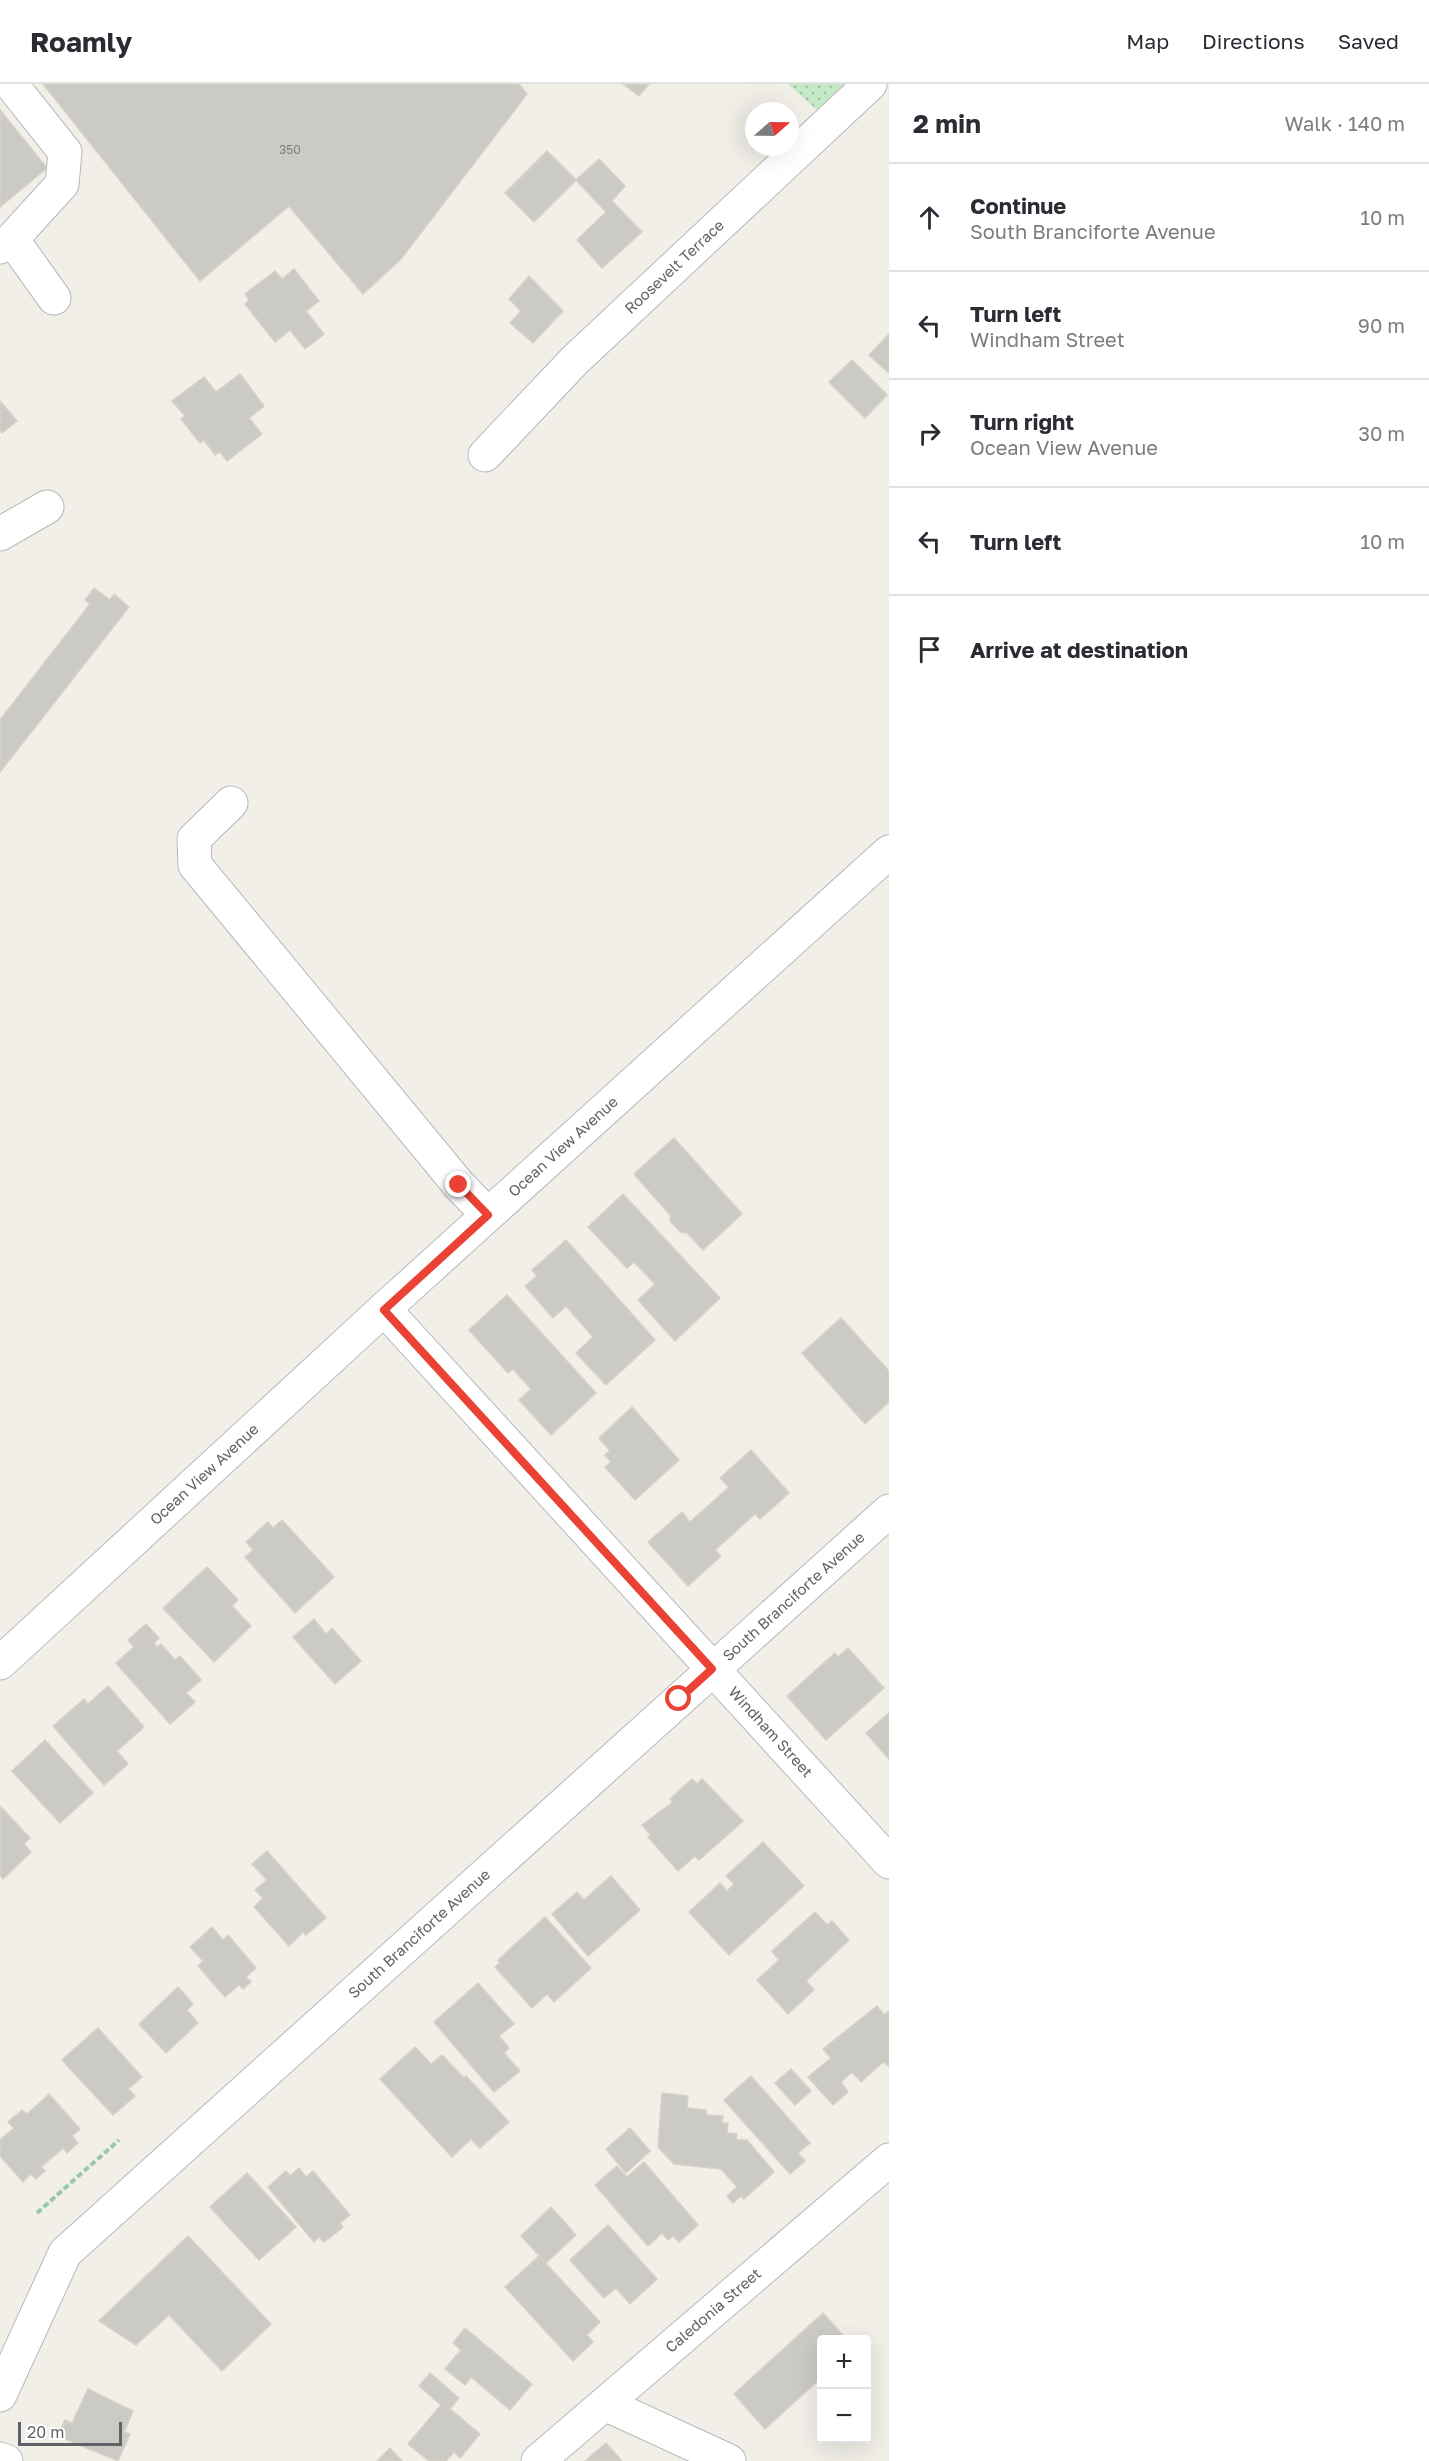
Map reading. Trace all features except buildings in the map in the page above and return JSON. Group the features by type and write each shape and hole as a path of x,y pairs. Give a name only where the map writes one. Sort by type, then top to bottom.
{"street":[{"path":"11,84 65,152 62,184 6,243 54,298"},
{"name":"Roosevelt Terrace","path":"485,455 583,352 870,84"},
{"path":"0,534 47,507"},
{"path":"231,803 194,839 195,865 459,1185 488,1215"},
{"name":"Ocean View Avenue","path":"0,1663 488,1215 889,852"},
{"name":"Windham Street","path":"384,1310 889,1862"},
{"name":"South Branciforte Avenue","path":"0,2395 65,2253 889,1511"},
{"name":"Caledonia Street","path":"538,2461 889,2160"},
{"path":"605,2404 729,2461"},
{"path":"0,2459 6,2461"}],"path":[{"path":"37,2213 118,2140"}],"green space":[{"path":"788,84 849,84 819,112"}],"route":[{"path":"459,1185 488,1215 384,1310 712,1669 679,1699"}]}
